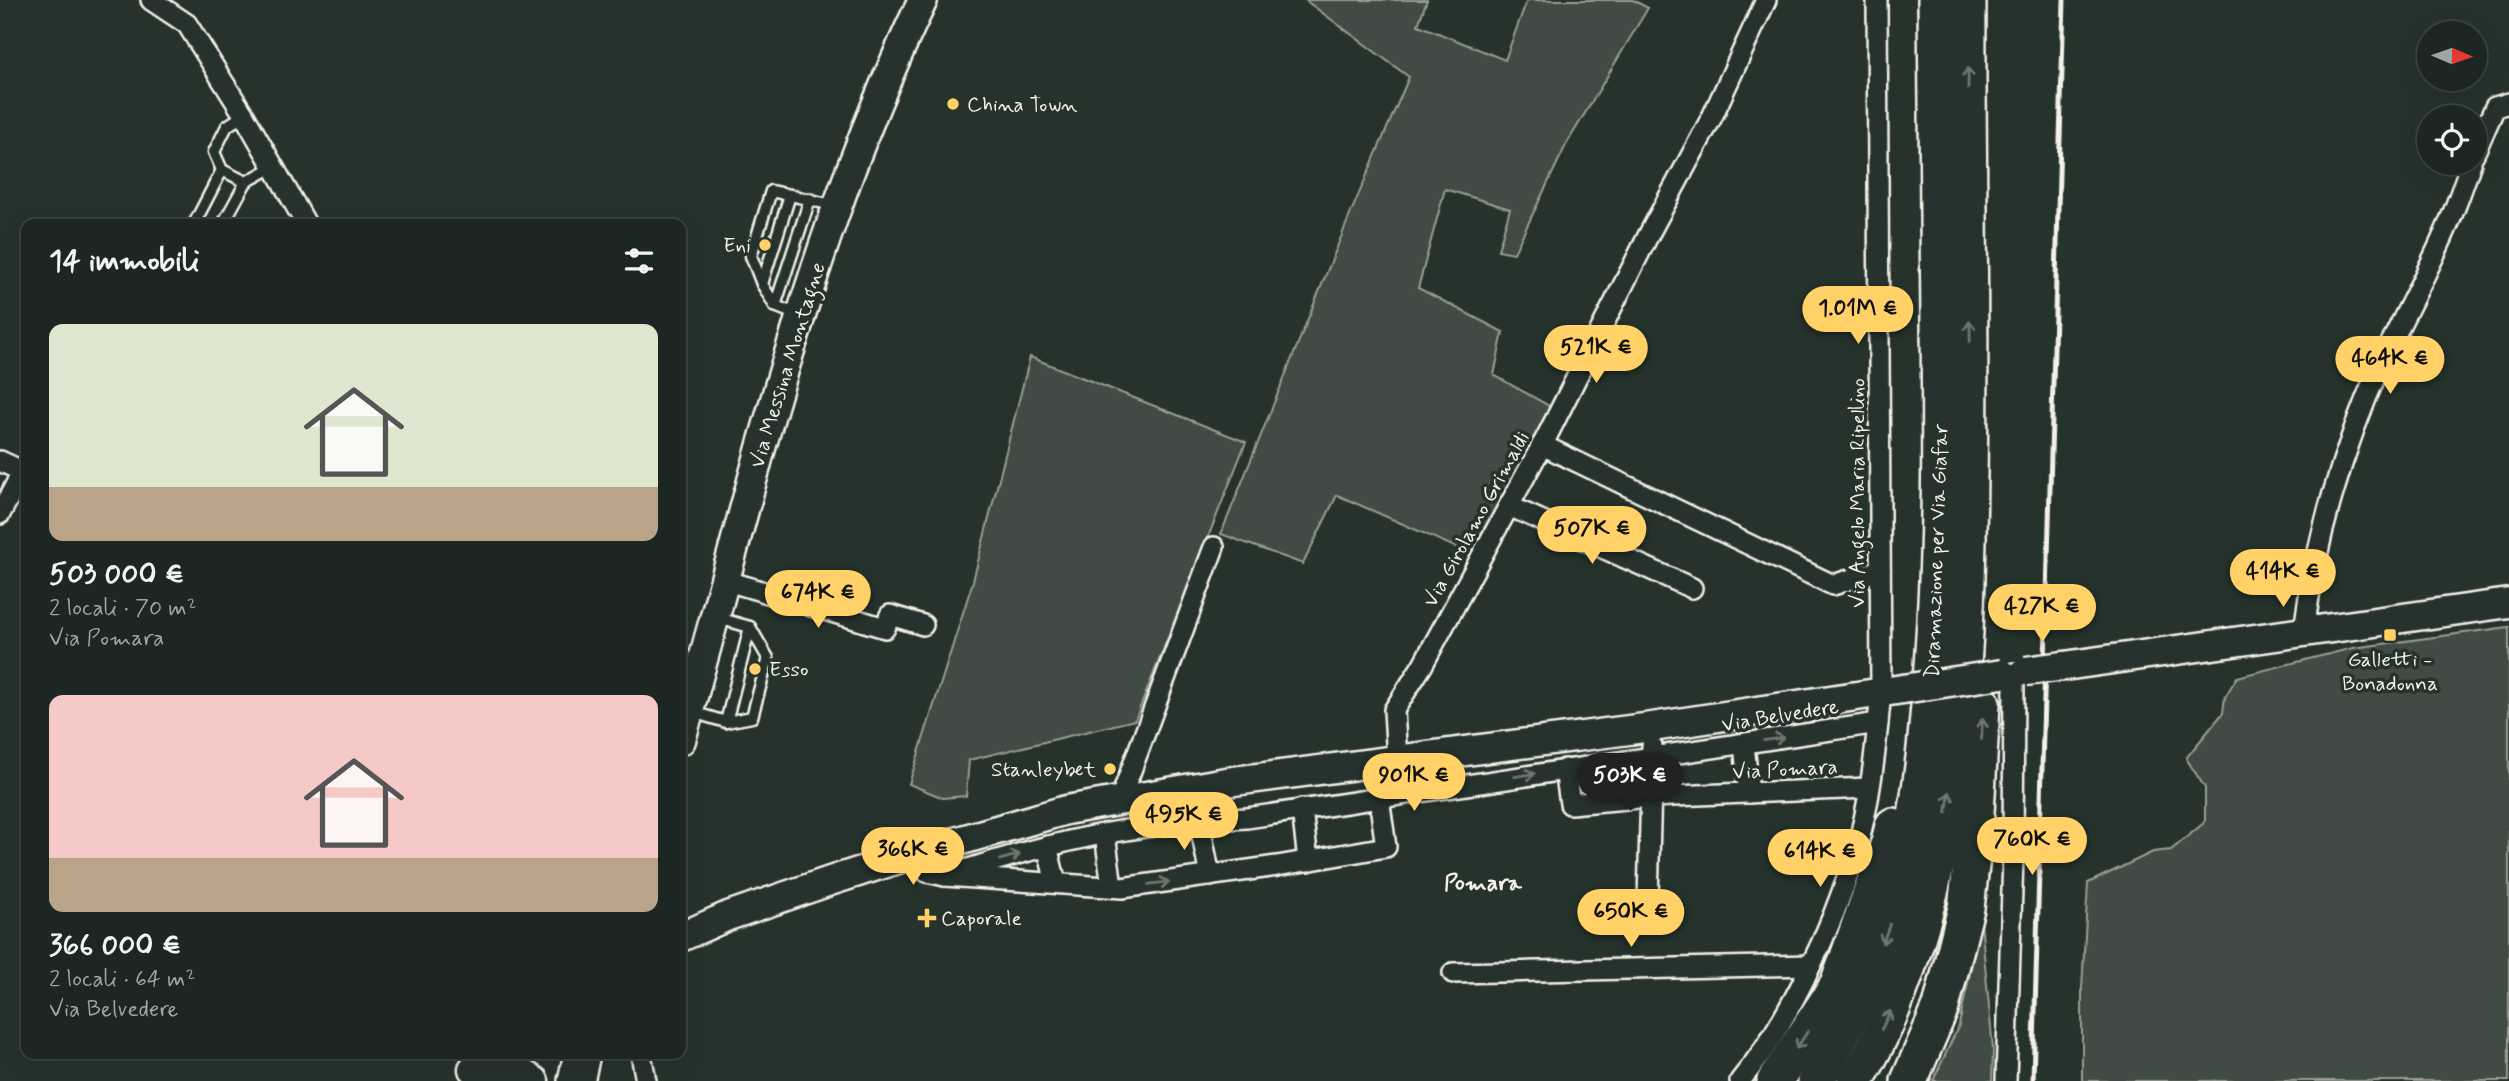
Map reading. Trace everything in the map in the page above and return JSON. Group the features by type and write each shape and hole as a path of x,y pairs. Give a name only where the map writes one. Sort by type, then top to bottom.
{"highway":[{"name":"Diramazione per Via Giafar","path":"1855,1081 1896,999 1923,922 1943,838 1959,730 1968,552 1971,380 1967,146 1968,0"},
{"name":"Diramazione per Via Giafar","path":"1816,1081 1867,986 1893,916 1909,854 1929,724 1939,557 1940,482 1936,7"},
{"path":"1775,1081 1838,985 1889,843 1904,777 1924,556 1936,7"},
{"path":"1909,1081 1944,995 1966,908 1975,832 1982,726 1982,516 1971,380"},
{"path":"576,1081 581,1059"}],"main road":[{"name":"Via Messina Montagne","path":"686,719 724,580 787,311 823,203 923,0"},
{"path":"686,935 728,916 917,853 1066,810 1119,800 1226,782 1652,727 1892,690 2509,603"},
{"path":"686,915 728,916"},
{"path":"567,1081 574,1059"},
{"path":"467,1072 487,1066 504,1066 520,1071 534,1081"}],"street":[{"path":"151,0 187,24 303,219"},
{"name":"Via Girolamo Grimaldi","path":"1397,761 1394,710 1422,666 1542,445 1712,117 1766,0"},
{"name":"Via Angelo Maria Ripellino","path":"1740,1081 1795,997 1855,853 1869,788 1878,723 1892,690 1880,570 1877,0"},
{"path":"2487,125 2495,107 2509,103"},
{"path":"2304,631 2321,536 2348,451 2379,369 2446,230 2467,175"},
{"path":"1542,445 1833,585 1880,570"},
{"path":"0,461 21,471"},
{"path":"0,514 21,477"},
{"path":"1509,506 1692,588"},
{"path":"1119,800 1214,547"},
{"path":"724,580 885,628 890,615 923,625"},
{"path":"2006,1081 2013,857 2014,673"},
{"name":"Via Belvedere","path":"945,876 1047,846 1105,834 1199,820 1247,818 1878,723"},
{"path":"1648,901 1652,727"},
{"path":"1744,744 1749,793"},
{"name":"Via Pomara","path":"1565,769 1570,804 1650,797 1869,788"},
{"path":"917,853 927,872 945,876 1133,887 1308,861 1385,846 1379,798"},
{"path":"1302,809 1308,861"},
{"path":"1199,820 1210,876"},
{"path":"1105,834 1112,887"},
{"path":"1047,846 1056,883"},
{"path":"1454,973 1810,965"},
{"path":"642,1059 646,1081"}],"lane":[{"path":"244,116 227,125 214,152 222,170 246,182"},
{"path":"226,219 246,182 274,167"},
{"path":"197,219 222,170"},
{"path":"787,311 762,284 751,256 771,191 823,203"},
{"path":"762,284 790,195"},
{"path":"688,711 726,722 752,716 768,658 750,627 714,617"},
{"path":"726,722 750,627"}],"shaded area":[{"path":"1305,0 1427,0 1418,25 1505,60 1527,0 1633,0 1648,8 1566,145 1514,253 1498,250 1510,209 1445,189 1418,288 1503,332 1494,375 1556,410 1473,555 1337,495 1303,564 1221,534 1352,210 1409,77"},
{"path":"1030,357 1246,442 1135,720 969,760 966,796 943,798 909,784 973,581"},
{"path":"2509,627 2509,1081 2082,1081 2082,988 2088,883 2153,852 2171,850 2205,822 2205,788 2186,758 2223,713 2225,697 2237,677 2353,648"},
{"path":"1981,922 1993,1049 1992,1081 1933,1081 1959,1025"}],"railway":[{"path":"2033,1081 2064,0"}],"place":[{"name":"China Town","path":"953,104"},
{"name":"Eni","path":"765,245"},
{"name":"Galletti - Bonadonna","path":"2390,635"},
{"name":"Esso","path":"755,669"},
{"name":"Stanleybet","path":"1110,769"},
{"name":"Caporale","path":"927,918"}],"district":[{"name":"Pomara","path":"1483,882"}]}
